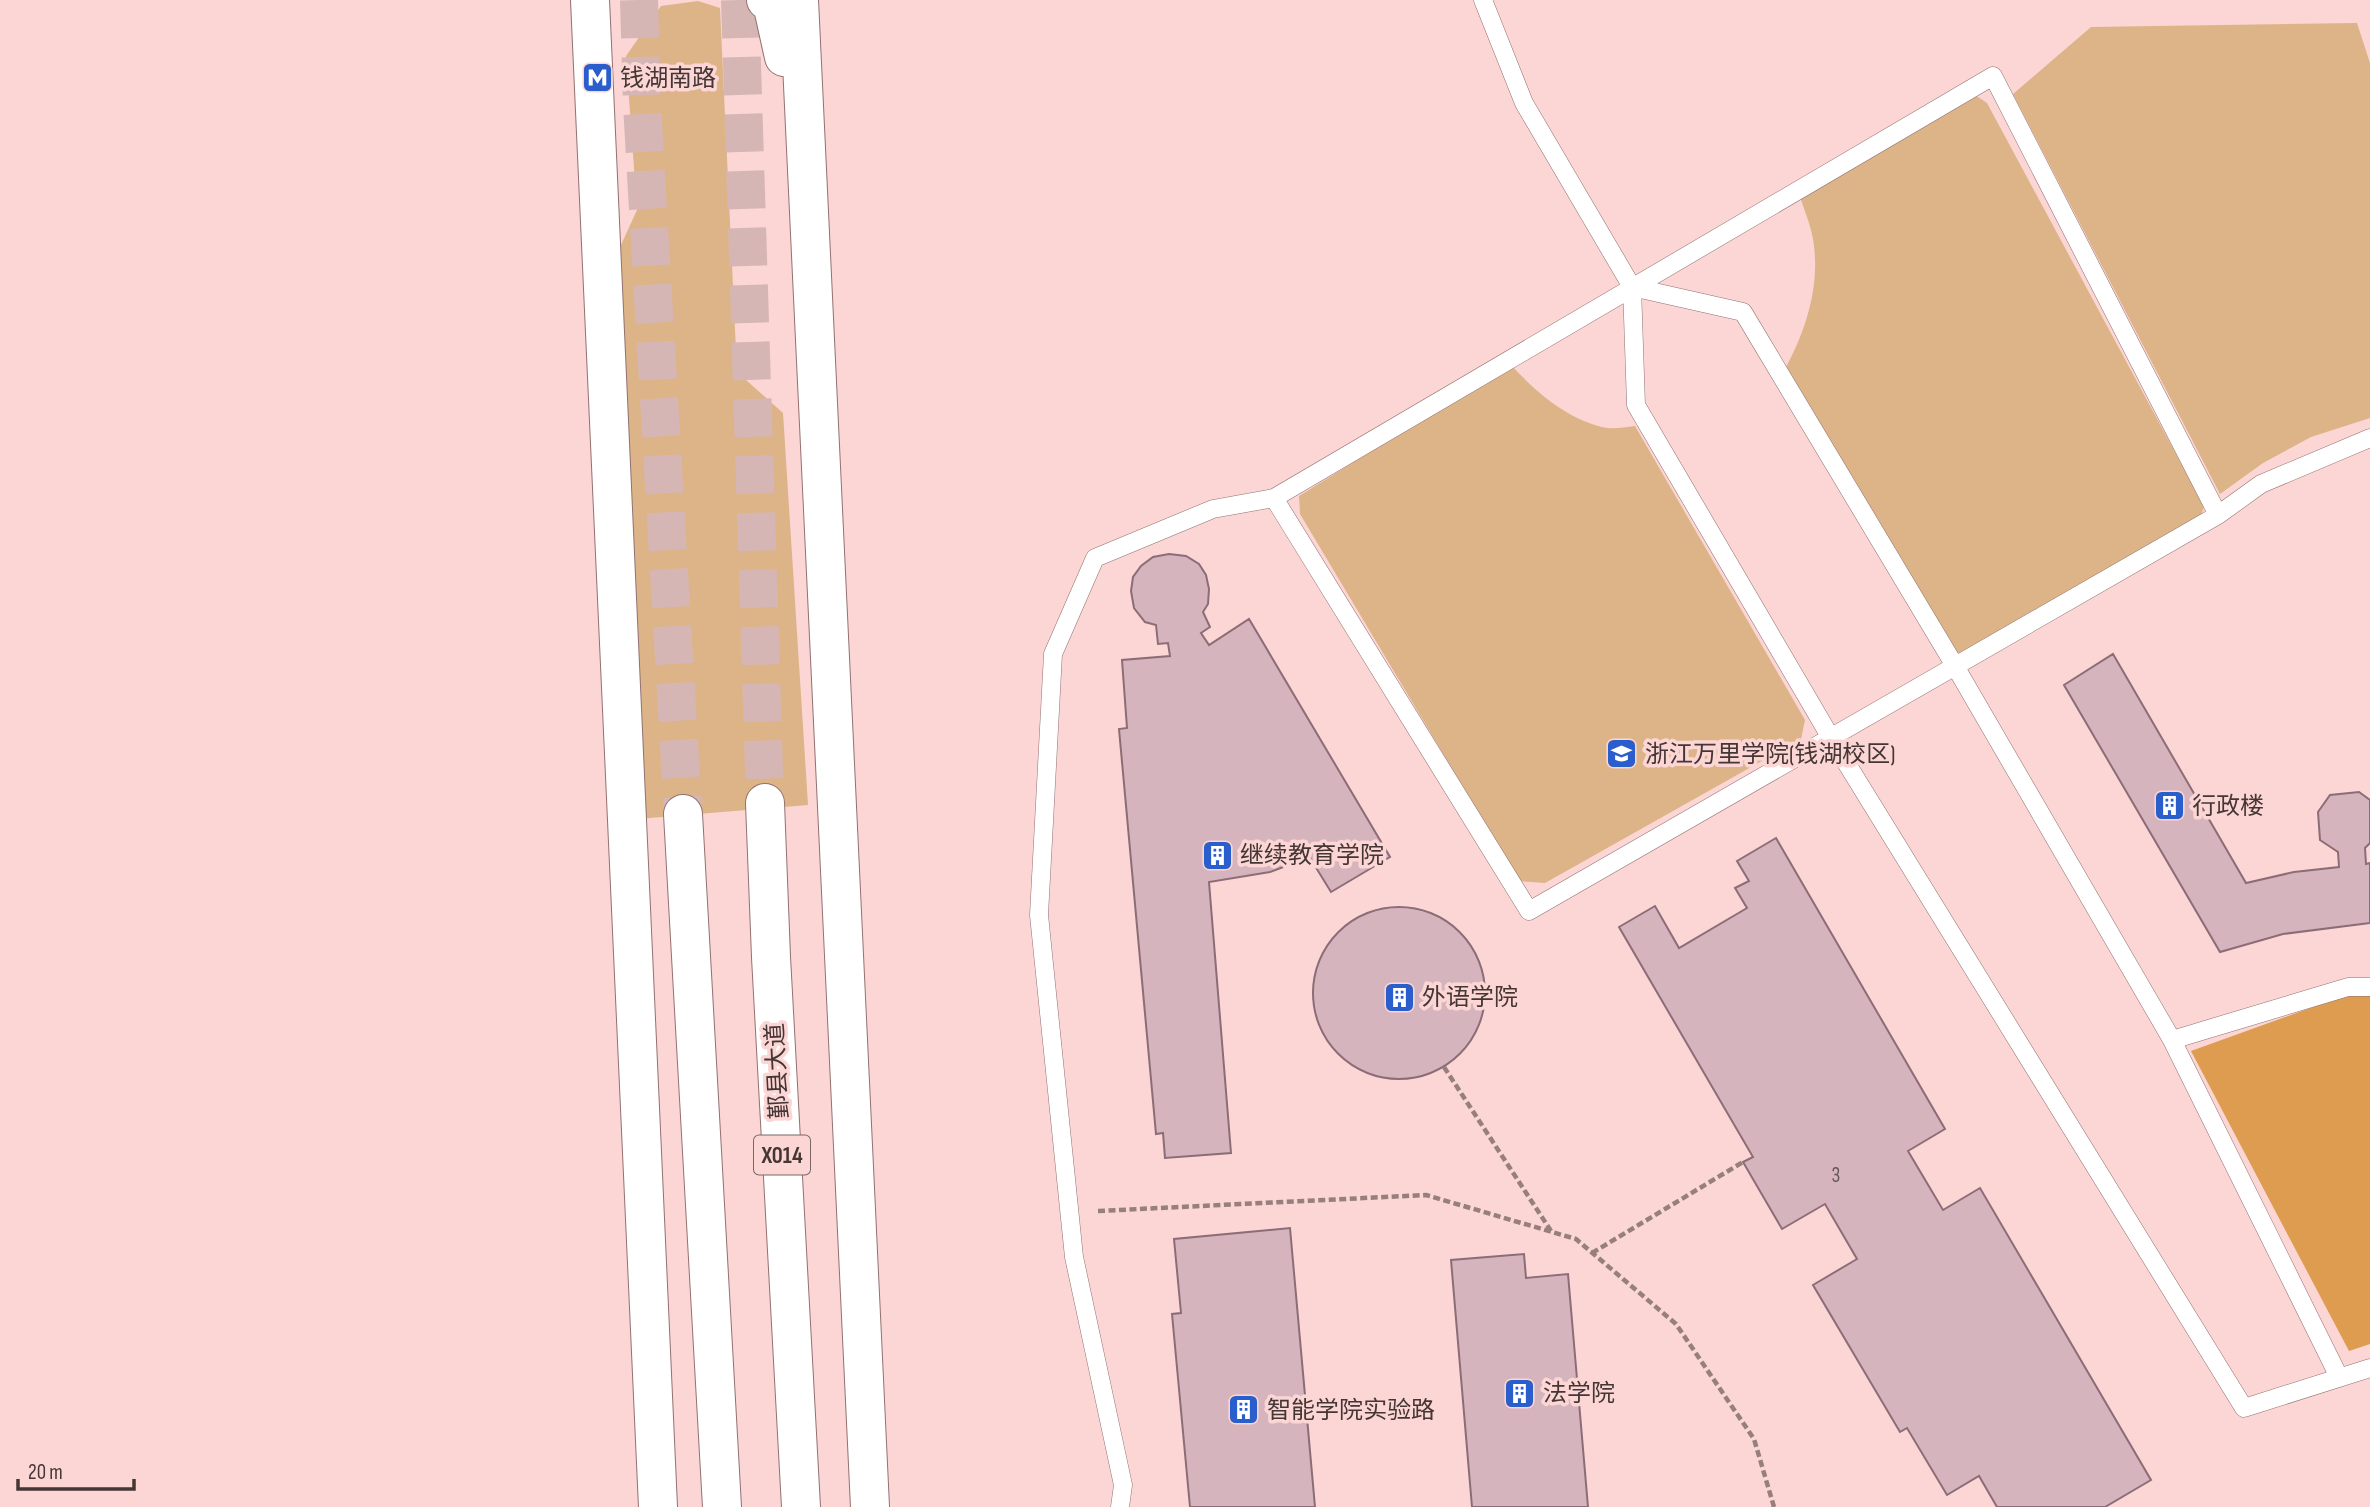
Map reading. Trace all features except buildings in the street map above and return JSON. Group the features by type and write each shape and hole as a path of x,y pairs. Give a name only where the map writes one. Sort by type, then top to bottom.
{"main road":[{"path":"590,0 658,1507"},
{"path":"598,183 610,7 620,0"},
{"path":"766,0 772,3 807,158"},
{"path":"799,0 870,1507"},
{"name":"鄞县大道","path":"765,803 801,1507"},
{"path":"683,814 722,1507"}],"lane":[{"path":"1483,0 1524,103 1632,287 1636,405 1831,738 2244,1408 2370,1367"},
{"path":"1120,1507 1123,1485 1074,1256 1039,915 1053,654 1095,558 1213,509 1274,498 1993,76 2218,515"},
{"path":"1632,287 1743,312 1955,666 2172,1040 2339,1377"},
{"path":"1274,498 1529,911 2218,515 2261,484 2370,438"},
{"path":"2172,1040 2348,987 2370,987"}],"path":[{"path":"1444,1067 1551,1232"},
{"path":"1592,1253 1743,1162"},
{"path":"1069,1212 1426,1195 1576,1239 1676,1324 1754,1440 1774,1507"}],"shaded area":[{"path":"698,1 720,8 737,372 783,413 808,805 638,819 616,256 637,210 626,56 661,6"},
{"path":"2357,23 2370,63 2370,418 2311,437 2263,463 2220,494 2013,94 2091,27"},
{"path":"1975,95 1987,103 2204,506 2200,520 1960,657 1784,371 1806,322 1814,287 1815,252 1800,197"},
{"path":"1511,365 1531,386 1579,419 1607,428 1635,426 1805,720 1801,739 1545,883 1519,881 1300,514 1299,496"},
{"path":"2370,993 2370,1344 2349,1351 2191,1051 2349,994"}],"tunnel":[{"path":"639,0 642,105 683,814"},
{"path":"740,0 765,803"}],"place":[{"name":"钱湖南路","path":"597,78"},
{"name":"浙江万里学院(钱湖校区)","path":"1622,754"},
{"name":"行政楼","path":"2169,806"},
{"name":"继续教育学院","path":"1217,855"},
{"name":"外语学院","path":"1399,997"},
{"name":"法学院","path":"1520,1393"},
{"name":"智能学院实验路","path":"1244,1410"}]}
